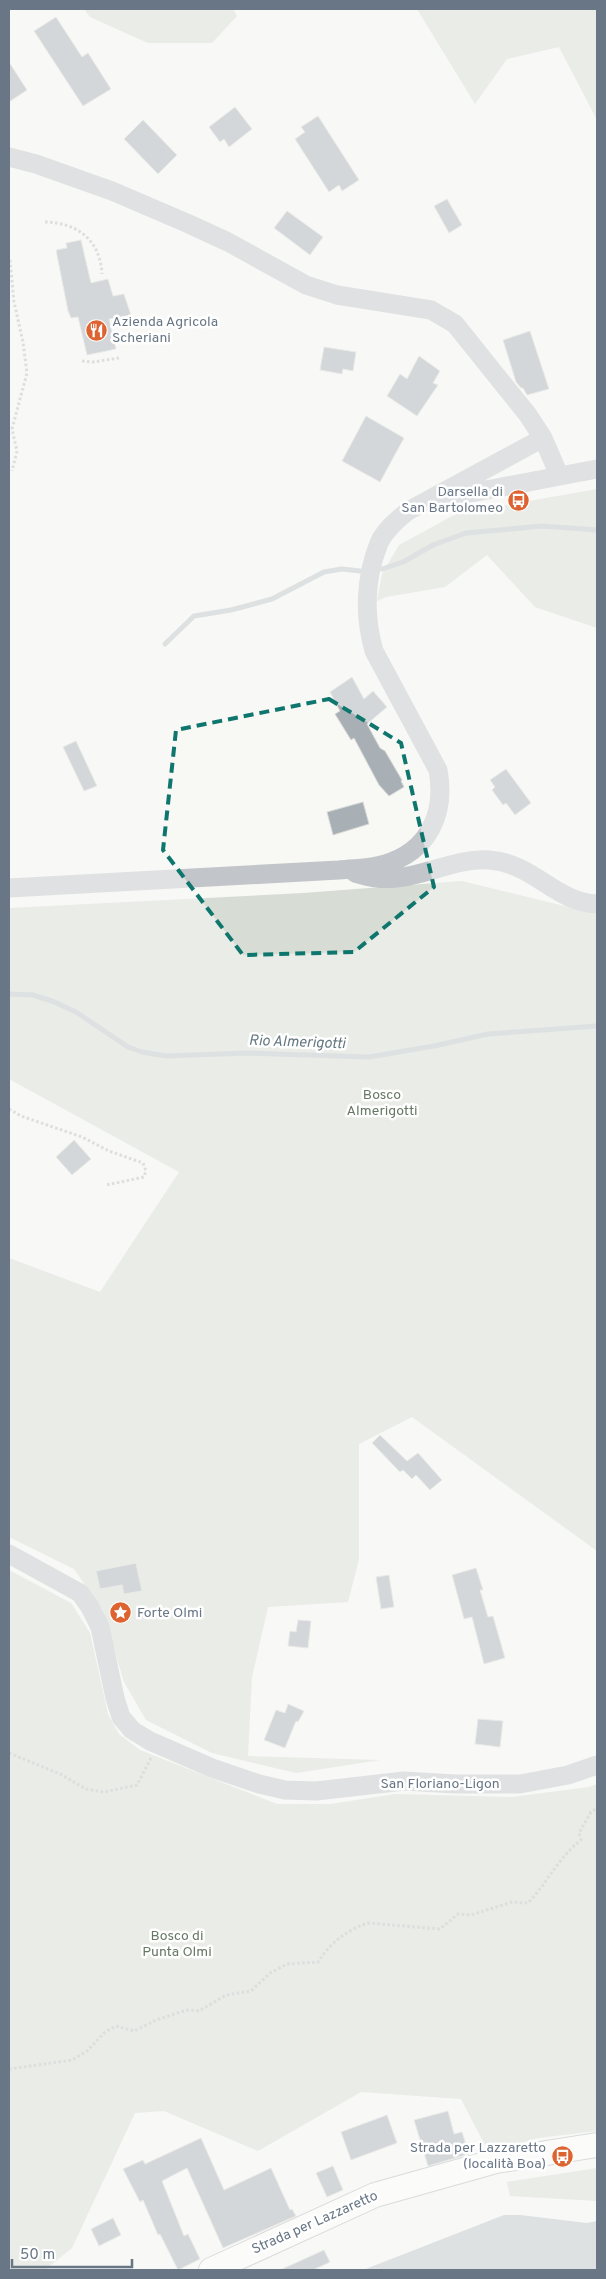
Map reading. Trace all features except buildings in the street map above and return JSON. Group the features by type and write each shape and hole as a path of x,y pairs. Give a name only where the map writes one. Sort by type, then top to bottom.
{"main road":[{"name":"Strada per Lazzaretto","path":"211,2270 375,2195 496,2161 597,2145"}],"street":[{"path":"9,157 36,164 112,191 181,220 228,242 306,285 337,294 431,310 455,324 522,407 543,438 559,475"},
{"path":"9,888 339,870 384,864 400,858 412,850 436,822 440,806 441,787 438,770 374,651 368,631 366,595 380,542 393,524 425,501 543,438"},
{"path":"425,501 597,469"},
{"path":"339,870 372,878 397,878 453,864 490,860 521,867 571,898 587,904 597,904"},
{"name":"San Floriano-Ligon","path":"9,1554 80,1593 100,1627 115,1698 121,1717 132,1730 164,1747 212,1768 259,1784 285,1790 308,1790 404,1781 455,1784 520,1784 568,1776 597,1765"}],"path":[{"path":"45,222 61,222 76,229 94,244 101,260 102,274"},
{"path":"10,260 14,302 23,342 27,373 12,429 17,451 12,471"},
{"path":"82,361 93,362 119,358"},
{"path":"9,1109 21,1116 82,1137 109,1151 143,1163 146,1171 144,1177 106,1185"},
{"path":"9,1753 60,1774 86,1789 104,1792 137,1785 153,1753 164,1747"},
{"path":"9,2069 72,2060 87,2051 105,2032 116,2026 134,2031 156,2020 186,2010 199,2011 226,1995 251,1991 270,1973 287,1964 318,1962 326,1948 361,1925 368,1923 440,1929 458,1914 471,1915 512,1902 528,1903 538,1893 552,1870 568,1850 581,1840 579,1833 591,1812 597,1808"}],"highlighted area":[{"path":"329,699 401,743 434,887 354,952 243,955 163,850 176,730"}],"green space":[{"path":"84,9 233,9 237,16 212,43 148,43 90,17"},
{"path":"417,9 597,9 597,120 559,47 507,59 475,104"},
{"path":"597,489 597,628 535,607 487,555 445,587 386,597 377,601 382,574 399,545 456,514"},
{"name":"Bosco Almerigotti","path":"462,881 597,914 597,1551 412,1417 359,1444 359,1559 348,1602 268,1607 252,1677 248,1756 380,1760 296,1773 212,1753 146,1720 124,1682 102,1609 74,1569 9,1537 9,1258 100,1292 179,1172 9,1079 9,908 303,893"},
{"name":"Bosco di Punta Olmi","path":"9,1570 71,1603 90,1633 108,1714 119,1734 140,1750 277,1804 331,1804 395,1794 512,1797 589,1787 597,1784 597,2131 538,2138 489,2153 461,2099 361,2092 258,2151 164,2111 135,2113 72,2248 45,2270 9,2270"},
{"path":"597,2168 597,2201 510,2196 507,2182"}],"shaded area":[{"path":"504,2215 520,2215 587,2223 597,2221 597,2270 363,2270"}],"waterway":[{"path":"382,569 403,562 433,545 466,533 542,526 597,530"},
{"path":"165,644 194,616 231,610 272,599 324,572 342,569 360,571"},
{"name":"Rio Almerigotti","path":"9,994 33,995 52,1001 76,1012 128,1047 142,1052 166,1056 247,1053 369,1057 434,1046 488,1034 597,1026"}],"place":[{"name":"Azienda Agricola Scheriani","path":"96,330"},
{"name":"Darsella di San Bartolomeo","path":"519,500"},
{"name":"Forte Olmi","path":"121,1613"},
{"name":"Strada per Lazzaretto (località Boa)","path":"562,2156"}]}
